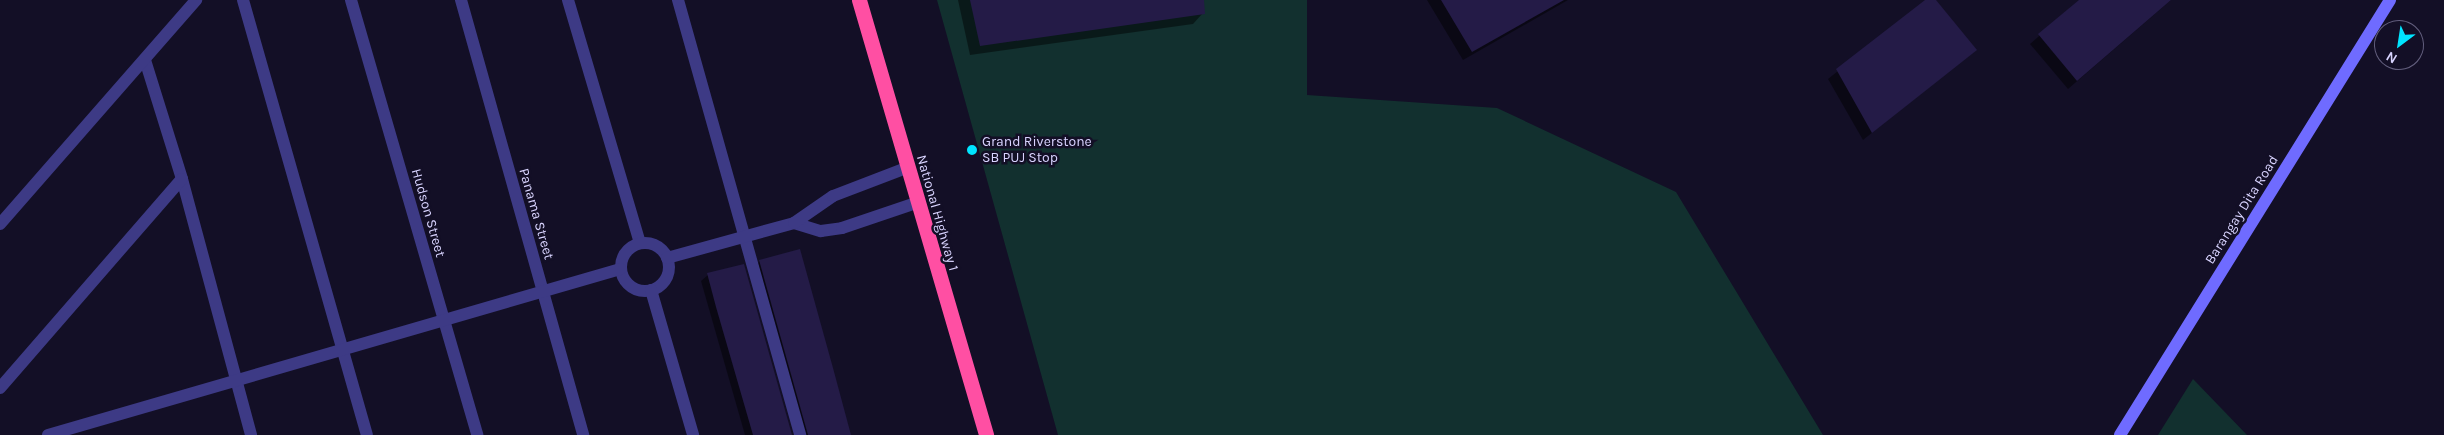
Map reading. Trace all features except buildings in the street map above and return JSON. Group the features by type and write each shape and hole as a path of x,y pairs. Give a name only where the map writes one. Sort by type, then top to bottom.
{"highway":[{"name":"National Highway 1","path":"859,0 916,203 986,435"}],"street":[{"path":"0,224 196,0"},
{"path":"242,0 367,435"},
{"name":"Hudson Street","path":"351,0 477,435"},
{"name":"Panama Street","path":"461,0 583,435"},
{"path":"568,0 640,243"},
{"path":"678,0 800,435"},
{"name":"Barangay Dita Road","path":"2120,435 2390,0"},
{"path":"145,60 182,179 251,435"},
{"path":"667,258 794,223 834,196 906,168"},
{"path":"0,388 182,179"},
{"path":"794,223 821,230 842,228 916,203"},
{"path":"640,243 651,244 667,258 668,271 663,283 650,290 631,286 625,282 620,269 622,257 630,248 640,243"},
{"path":"48,435 444,321 542,289 620,269"},
{"path":"650,290 693,435"}],"green space":[{"path":"937,0 1307,0 1307,95 1497,108 1676,192 1823,435 1058,435"},
{"path":"2193,379 2247,435 2158,435"}],"place":[{"name":"Grand Riverstone SB PUJ Stop","path":"972,150"}]}
